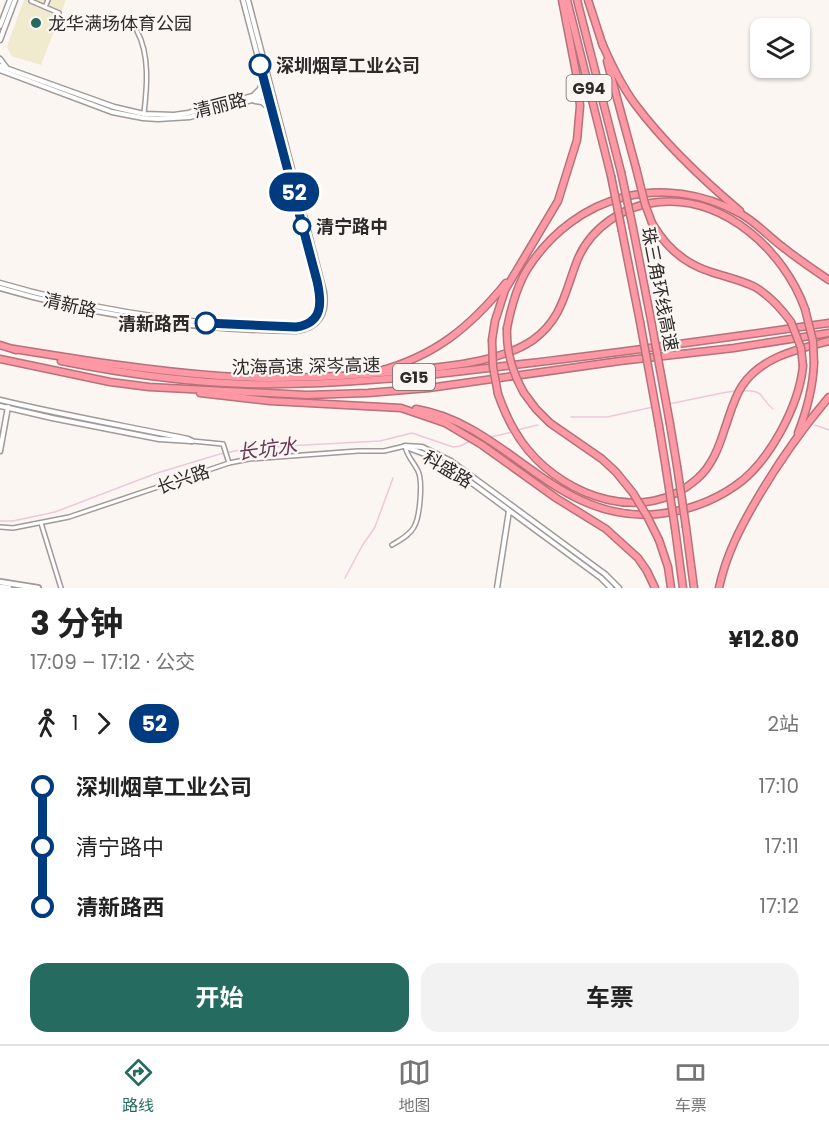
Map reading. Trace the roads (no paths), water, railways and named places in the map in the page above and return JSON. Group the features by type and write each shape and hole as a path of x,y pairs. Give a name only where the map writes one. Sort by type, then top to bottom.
{"highway":[{"path":"562,0 578,83 580,106 577,140 558,201 505,290 492,340 493,367 498,394 510,424 532,455 550,472 581,491 598,498 638,504 662,499 698,479 707,468 718,450 737,395 742,386 760,368 777,357 829,341"},
{"name":"珠三角环线高速","path":"567,0 610,176 640,322 666,469 683,588"},
{"name":"珠三角环线高速","path":"577,0 633,228 670,424 694,588"},
{"path":"149,387 235,398 401,408 440,414 479,434 570,495 596,507 613,511 652,514 685,509 703,504 729,491 748,476 761,463 792,407 801,382 803,366 801,348 791,322 774,301 756,288 704,270 678,255 652,223 588,0"},
{"path":"602,43 615,72 635,104 686,162 783,248 829,279"},
{"path":"671,588 668,567 659,540 633,493 603,459 550,423 536,409 517,381 508,356 507,328 511,310 527,269 548,241 567,224 609,200 631,194 649,193 673,193 697,197 742,214 758,227"},
{"path":"14,349 105,364 220,376 252,377 352,375 444,366 490,357 523,346 542,333 555,318 564,301 581,252 606,223 625,211 648,204 680,202 722,215 752,234 785,268 796,287 806,309 811,330 814,363 808,404 795,439"},
{"path":"352,375 392,367 438,347 476,317 519,266"},
{"name":"沈海高速 深岑高速","path":"0,345 88,366 185,379 244,384 329,383 417,377 829,323"},
{"name":"沈海高速 深岑高速","path":"0,359 110,382 149,387 307,395 429,388 620,361 734,348 829,333"},
{"path":"719,588 725,562 735,537 795,439 829,397"},
{"path":"401,408 445,423 482,444 556,498 596,522 638,558 655,588"}],"main road":[{"path":"0,584 9,588"},
{"path":"0,584 38,588"}],"street":[{"path":"0,27 10,0"},
{"path":"0,40 15,0"},
{"path":"45,7 48,0"},
{"path":"245,0 319,292 320,306 317,318"},
{"path":"245,0 324,292 324,311 317,318"},
{"path":"31,1 59,13"},
{"path":"137,31 144,47 146,83 144,116"},
{"path":"0,59 9,71"},
{"name":"清丽路","path":"0,70 9,71 112,112 168,119 190,117 269,94"},
{"path":"263,76 260,89 251,99 262,102 273,113"},
{"name":"清新路","path":"0,285 79,308 137,319 187,325 296,331 307,329 317,318"},
{"path":"0,400 192,441"},
{"path":"0,451 9,402"},
{"path":"0,406 159,439 223,444 229,463"},
{"path":"392,545 415,526 419,511 421,478 419,471 408,457 405,446"},
{"name":"长兴路","path":"0,527 13,528 69,517 229,463 260,458 384,451 405,446"},
{"name":"科盛路","path":"405,446 444,463 601,578 611,588"},
{"name":"科盛路","path":"405,446 422,447 451,461 605,574 619,588"},
{"path":"497,588 509,511"},
{"path":"41,523 62,588"}],"waterway":[{"name":"长坑水","path":"669,404 735,391"},
{"name":"长坑水","path":"743,391 759,393 773,409"},
{"name":"长坑水","path":"571,417 607,417 653,407"},
{"name":"长坑水","path":"517,430 538,425"},
{"name":"长坑水","path":"815,425 829,430"},
{"name":"长坑水","path":"491,437 512,432"},
{"name":"长坑水","path":"0,521 13,521 55,512 157,473 220,454 250,448 380,441 412,433 453,447 471,441"},
{"path":"345,578 375,527 393,478"}],"place":[{"name":"龙华满场体育公园","path":"36,23"},
{"name":"深圳烟草工业公司","path":"260,65"},
{"name":"清宁路中","path":"302,226"},
{"name":"清新路西","path":"206,323"}]}
